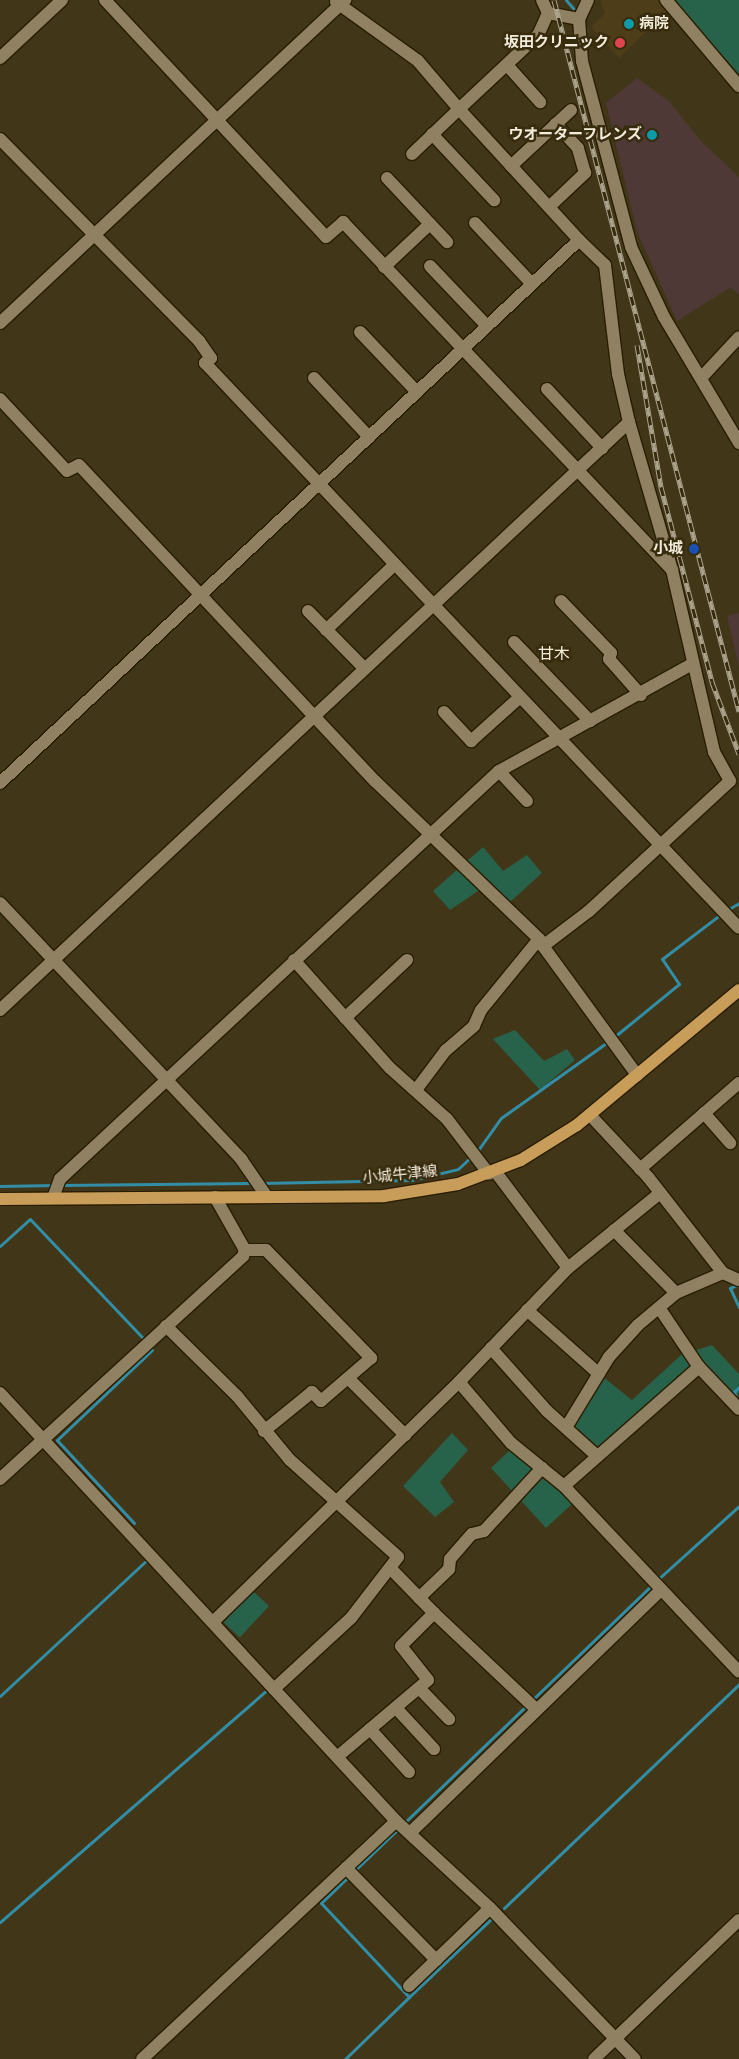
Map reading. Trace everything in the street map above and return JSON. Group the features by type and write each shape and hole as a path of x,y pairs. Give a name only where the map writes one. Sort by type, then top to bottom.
{"main road":[{"name":"小城牛津線","path":"0,1199 55,1190 215,1197 262,1187 410,1194 492,1173 549,1144 590,1115 739,990"}],"street":[{"path":"0,58 62,0"},
{"path":"105,0 326,237 343,222 460,351 672,570"},
{"path":"412,154 538,36 548,13 542,0"},
{"path":"588,0 579,19 582,61 631,247 664,317 702,377 739,442"},
{"path":"666,0 739,86"},
{"path":"0,323 217,120 339,2 418,61 458,109 605,265 618,374 629,422 672,570 692,664 714,752 730,780 659,847 541,942 481,1010 474,1026 446,1050 416,1090"},
{"path":"548,13 579,19"},
{"path":"507,65 540,102"},
{"path":"511,166 571,110"},
{"path":"549,207 585,173 578,148 556,124"},
{"path":"432,134 494,200"},
{"path":"0,139 96,234 199,341 210,358 205,363 393,566 721,912 739,928"},
{"path":"387,178 447,242"},
{"path":"475,223 532,284"},
{"path":"384,267 430,224"},
{"path":"0,783 580,240"},
{"path":"430,266 486,326"},
{"path":"360,332 416,392"},
{"path":"702,377 739,337"},
{"path":"314,378 369,437"},
{"path":"547,388 602,448"},
{"path":"0,399 67,471 79,465 314,716 430,834 541,942 637,1075"},
{"path":"0,1010 364,668 433,608 629,422"},
{"path":"326,630 393,566"},
{"path":"561,601 611,653 609,659 641,695"},
{"path":"308,611 364,668"},
{"path":"514,642 590,721"},
{"path":"55,1190 166,1080 499,771 556,737 641,695 692,664"},
{"path":"444,712 471,741 519,698"},
{"path":"499,771 527,801"},
{"path":"0,903 166,1080 262,1187"},
{"path":"294,960 345,1018 475,1153 568,1268"},
{"path":"345,1018 406,960"},
{"path":"640,1169 739,1083"},
{"path":"704,1112 730,1143"},
{"path":"567,1426 599,1374 638,1325 660,1309 676,1293 732,1277 640,1169 590,1115"},
{"path":"213,1622 405,1436 568,1268 660,1193"},
{"path":"215,1197 245,1250"},
{"path":"614,1230 676,1293"},
{"path":"0,1480 245,1250 266,1250 371,1358 321,1401 312,1392 264,1431"},
{"path":"660,1309 699,1367 739,1409"},
{"path":"527,1310 599,1374"},
{"path":"166,1326 237,1396 264,1431 336,1503 398,1558 392,1570 356,1607 351,1618 274,1688"},
{"path":"491,1348 598,1456"},
{"path":"564,1486 699,1367"},
{"path":"348,1378 405,1436"},
{"path":"459,1382 511,1443 564,1486 739,1672"},
{"path":"0,1393 396,1821 490,1908 616,2037 635,2059"},
{"path":"419,1598 449,1569 450,1559 472,1534 484,1531 542,1468"},
{"path":"392,1570 434,1613 537,1710"},
{"path":"410,1833 661,1590"},
{"path":"337,1757 428,1680 401,1646 434,1613"},
{"path":"420,1688 449,1719"},
{"path":"396,1708 434,1749"},
{"path":"370,1729 409,1772"},
{"path":"142,2059 396,1821"},
{"path":"346,1868 436,1960"},
{"path":"409,1986 490,1908"},
{"path":"594,2059 739,1920"}],"shaded area":[{"name":"坂田クリニック","path":"600,0 659,0 668,10 619,58 591,27 605,13"},
{"path":"637,78 670,102 700,140 739,177 739,295 731,287 677,321 637,231 606,103"},
{"path":"739,613 739,667 727,616"}],"green space":[{"path":"675,0 739,0 739,74 705,36"},
{"path":"483,847 503,871 527,855 542,873 509,903 487,885 450,910 433,891"},
{"path":"515,1030 544,1061 567,1049 575,1060 540,1090 493,1039"},
{"path":"712,1345 739,1374 739,1393 727,1405 698,1376 607,1458 571,1426 603,1377 632,1400 681,1355"},
{"path":"452,1433 468,1450 440,1482 454,1502 435,1517 403,1486"},
{"path":"510,1450 573,1503 546,1528 491,1468"},
{"path":"253,1591 269,1606 240,1637 224,1622"}],"waterway":[{"path":"566,0 573,8"},
{"path":"727,910 739,903"},
{"path":"614,1037 679,984 662,959 721,914"},
{"path":"476,1153 501,1118 609,1041"},
{"path":"261,1183 412,1180 458,1169 471,1157"},
{"path":"61,1185 252,1183"},
{"path":"0,1186 55,1185"},
{"path":"0,1246 30,1219 143,1338"},
{"path":"738,1284 730,1288 739,1307"},
{"path":"134,1523 57,1440 152,1350"},
{"path":"737,1399 734,1392 739,1387"},
{"path":"656,1581 739,1506"},
{"path":"0,1696 148,1559"},
{"path":"532,1700 652,1585"},
{"path":"504,1908 739,1684"},
{"path":"0,1922 265,1692"},
{"path":"404,1823 527,1705"},
{"path":"353,1872 399,1828"},
{"path":"345,2059 409,1997 321,1903 349,1876"},
{"path":"409,1997 491,1919"}],"railway":[{"path":"554,0 739,711"},
{"path":"637,345 661,487 712,682 739,754"}],"place":[{"name":"病院","path":"629,24"},
{"name":"坂田クリニック","path":"620,43"},
{"name":"ウオーターフレンズ","path":"652,135"},
{"name":"小城","path":"694,549"}],"district":[{"name":"甘木","path":"554,654"}]}
